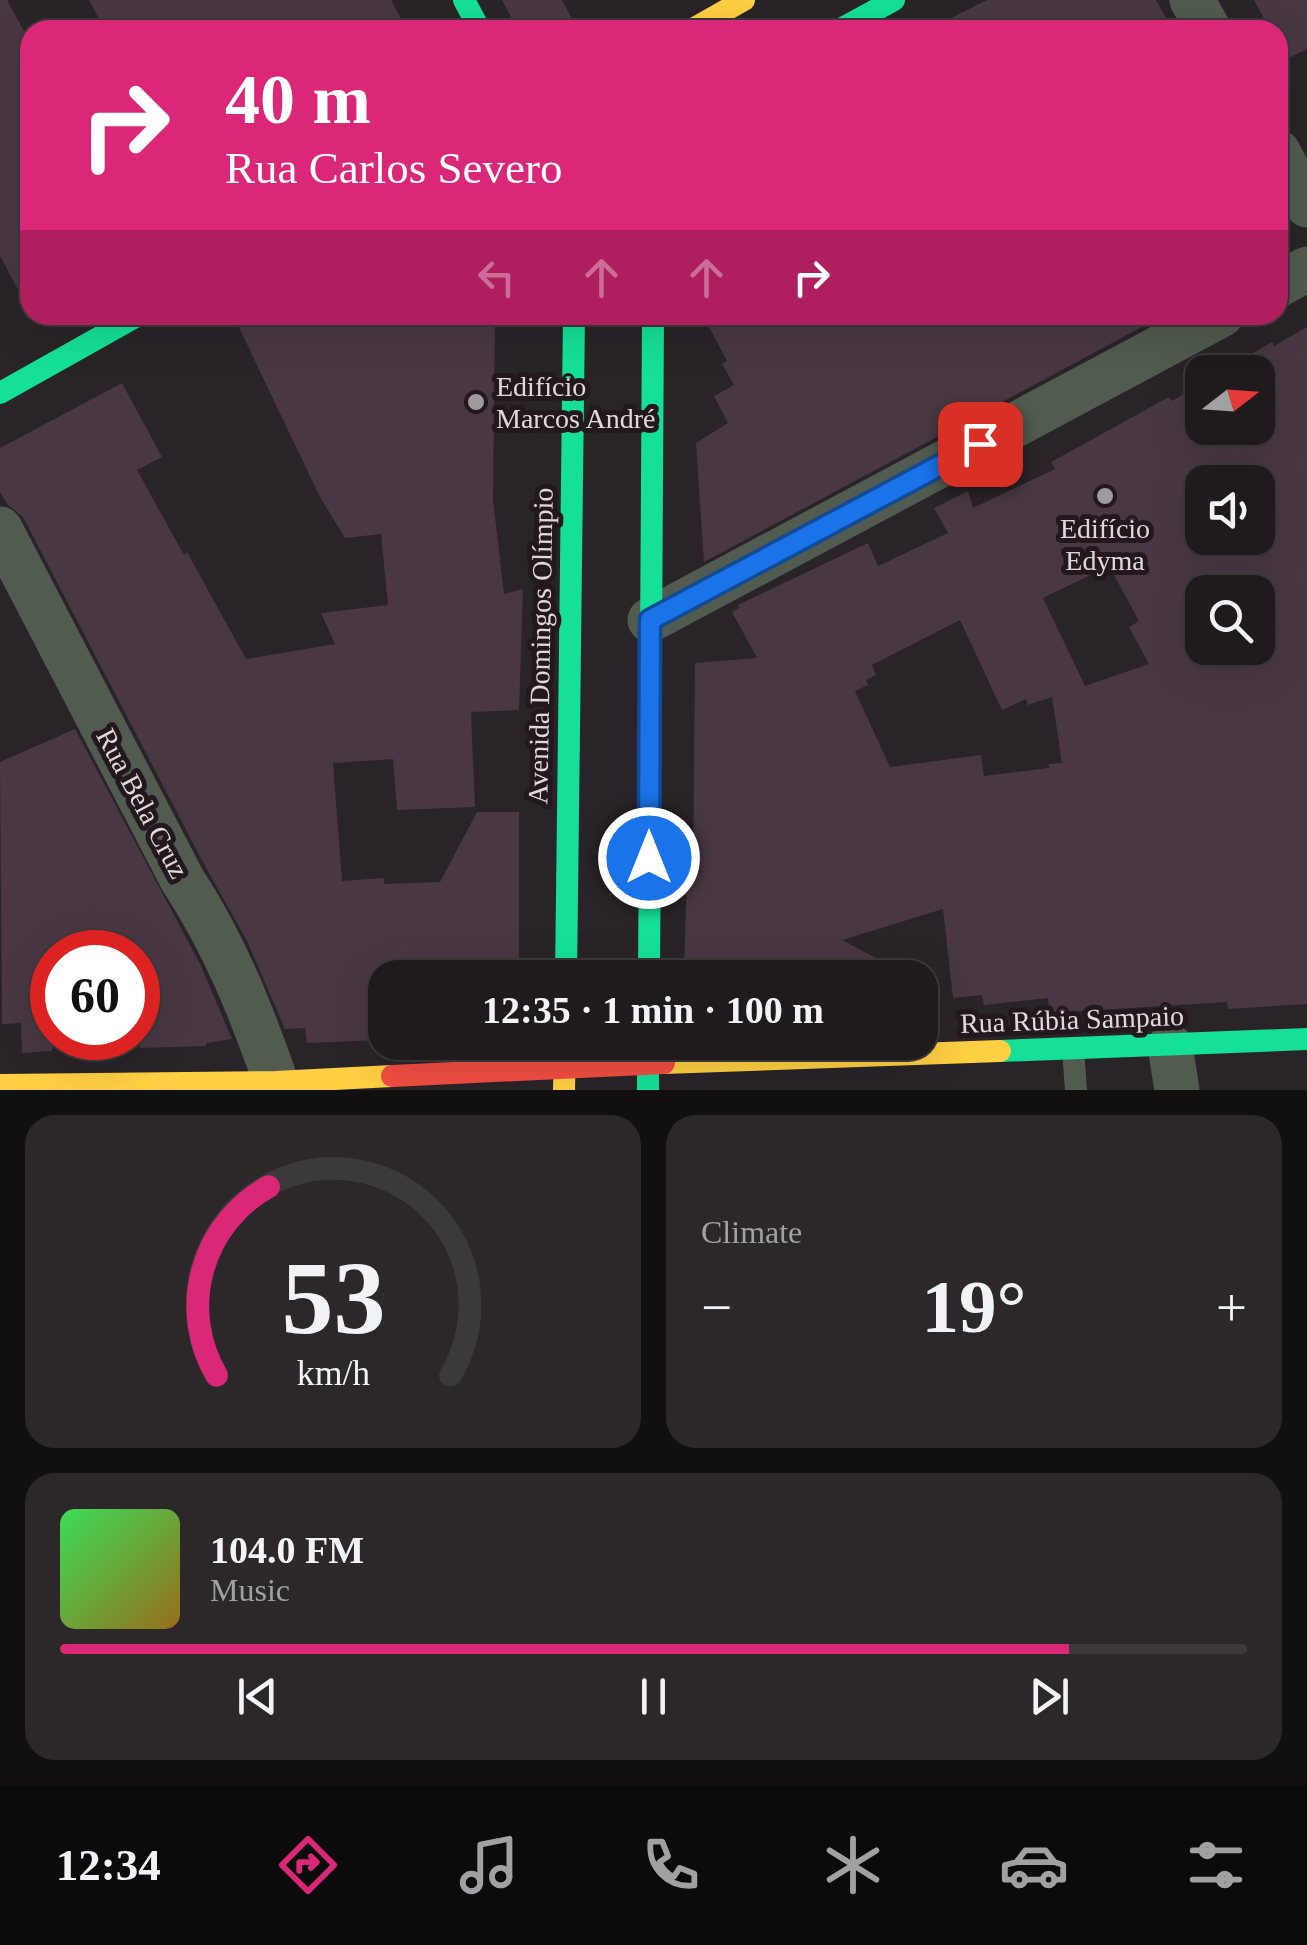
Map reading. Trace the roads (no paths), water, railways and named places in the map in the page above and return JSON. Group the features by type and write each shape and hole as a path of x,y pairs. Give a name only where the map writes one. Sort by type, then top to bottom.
{"main road":[{"path":"709,20 744,0"},
{"path":"857,20 894,0"},
{"path":"0,393 121,325"},
{"name":"Avenida Domingos Olímpio","path":"566,960 574,325"},
{"path":"649,960 654,325"},
{"path":"627,468 652,529"},
{"name":"Rua Rúbia Sampaio","path":"938,1051 1307,1039"},
{"name":"Rua Rúbia Sampaio","path":"0,1086 564,1079 628,1060"},
{"path":"648,1060 648,1090"}],"street":[{"path":"1288,170 1307,205"},
{"path":"650,620 1202,325"},
{"name":"Rua Bela Cruz","path":"0,529 182,879 215,929 237,975 276,1082"},
{"path":"1170,1046 1177,1090"}],"lane":[{"path":"1073,1049 1076,1090"}],"place":[{"name":"Edifício Marcos André","path":"476,402"},
{"name":"Edifício Edyma","path":"1105,496"}]}
